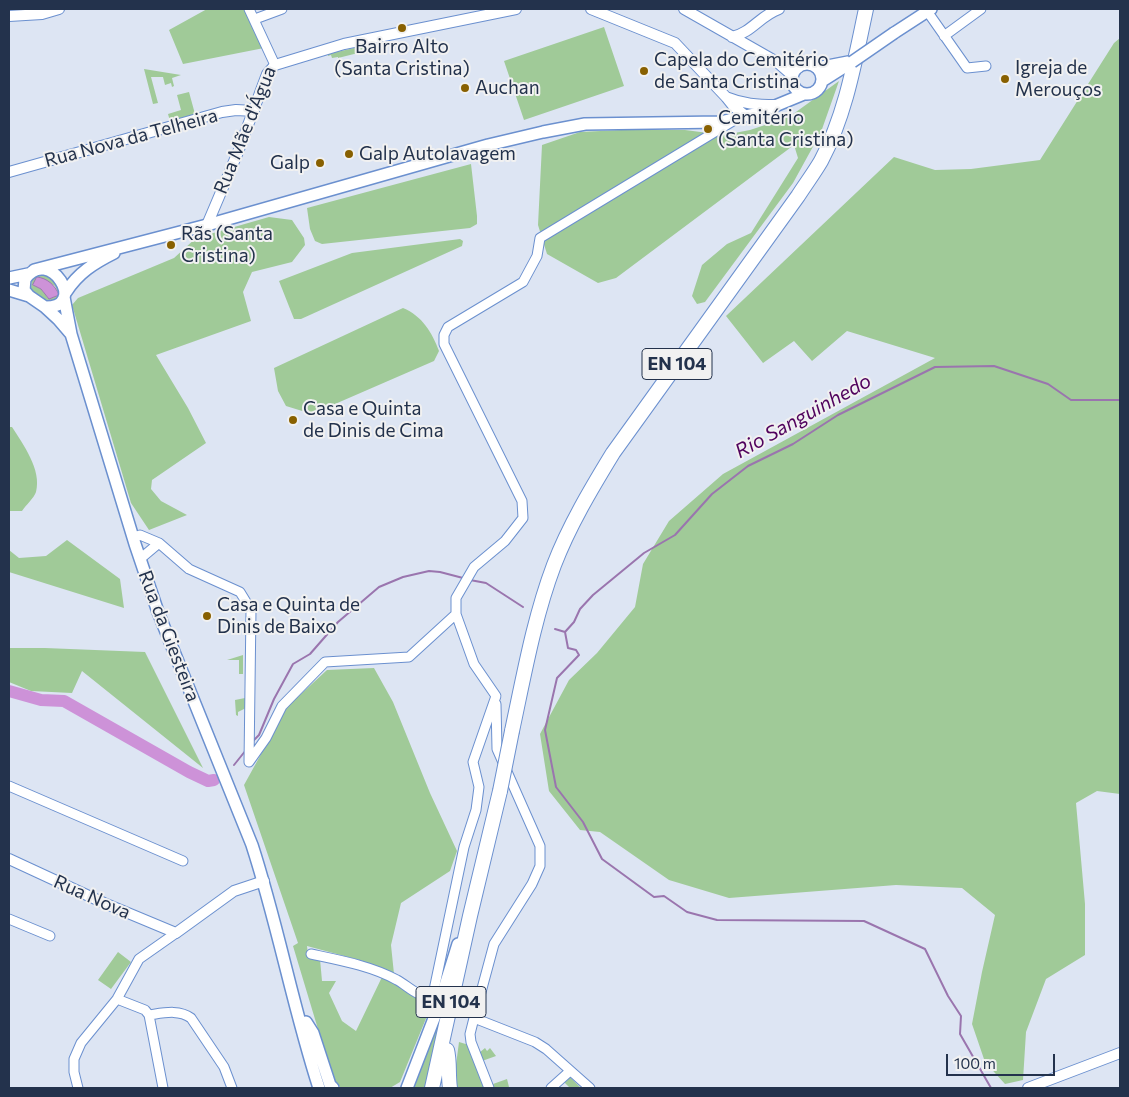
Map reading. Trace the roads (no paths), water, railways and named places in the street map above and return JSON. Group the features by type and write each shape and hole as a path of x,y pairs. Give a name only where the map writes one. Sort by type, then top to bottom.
{"main road":[{"name":"EN 104","path":"438,1088 530,648 554,564 591,490 613,454 798,196 821,160 838,122 851,81 866,9"},
{"path":"781,103 795,76 807,64 817,68 833,69 852,62 927,10"},
{"path":"817,68 822,76 822,82"},
{"path":"9,278 488,145 543,132 585,124 720,122 742,117 817,90 833,69"},
{"path":"795,76 796,89 804,94"},
{"path":"45,307 57,306 73,281 86,268 142,241"},
{"path":"65,295 64,285 58,277 44,269 31,272 24,284 24,290 29,296 45,307 71,334"},
{"path":"9,290 29,296"},
{"name":"Rua da Giesteira","path":"65,295 71,334 133,538 158,612 252,845 278,934"},
{"name":"EN 104","path":"432,1088 470,916 489,841"},
{"path":"406,1088 438,1008 466,918 470,916"},
{"path":"278,934 326,1088"},
{"path":"278,934 319,1088"},
{"path":"306,1022 314,1033 330,1085 333,1088"},
{"path":"447,1050 450,1088"}],"street":[{"path":"9,16 42,14 59,9"},
{"name":"Rua Mãe d'Água","path":"207,224 268,74 275,64 250,9"},
{"path":"254,18 282,9"},
{"path":"275,64 344,44 516,9"},
{"path":"591,9 675,43 726,96 742,117"},
{"path":"684,9 777,62 795,76"},
{"path":"732,37 740,35 764,17 779,9"},
{"path":"944,36 981,9"},
{"path":"927,10 967,68 986,66"},
{"path":"755,25 753,36 755,49"},
{"path":"726,96 740,102 755,105 781,103"},
{"path":"720,122 727,114 726,96"},
{"path":"740,102 742,117"},
{"name":"Rua Nova da Telheira","path":"9,172 222,112 236,110 254,111"},
{"path":"489,1088 471,1042 470,1034 494,944 532,884 540,866 540,846 497,749 496,696 474,664 456,614 456,598 474,567 505,541 523,518 522,500 444,344 444,335 448,327 523,282 537,256 540,238 742,117"},
{"path":"133,538 140,535 159,544 189,569 240,592 251,610 249,762 266,738 282,706 325,662 409,658 456,614"},
{"path":"140,559 159,544"},
{"path":"311,954 354,964 396,979 420,995 432,994 464,847 476,810 479,787 473,762 496,696"},
{"path":"9,786 183,861"},
{"name":"Rua Nova","path":"9,860 176,933"},
{"path":"78,1088 74,1072 74,1059 86,1037 117,998 139,959 234,891 264,881"},
{"path":"9,920 50,936"},
{"path":"117,998 145,1010 149,1015 162,1088"},
{"path":"149,1015 176,1012 185,1013 191,1018 224,1067 232,1088"},
{"path":"474,1018 535,1042 590,1088"},
{"path":"1028,1088 1120,1053"},
{"path":"550,1088 570,1071"}],"waterway":[{"name":"Rio Sanguinhedo","path":"555,629 565,632 574,622 580,609 593,595 644,553 675,535 712,494 748,466 793,444 838,415 935,367 994,366 1048,384 1071,400 1120,400"},
{"name":"Rio Sanguinhedo","path":"252,742 259,735 274,699 293,664 310,654 338,622 379,587 403,577 429,571 463,578"},
{"name":"Rio Sanguinhedo","path":"470,580 486,583 523,607"},
{"path":"565,632 568,648 576,650 579,655 557,678 545,730 556,787 583,822 602,859 654,897 664,896 687,912 717,920 864,921 925,949 948,996 961,1016 960,1034 991,1088"},
{"name":"Rio Sanguinhedo","path":"9,691 41,700 64,701 189,772 208,781 214,780"},
{"name":"Rio Sanguinhedo","path":"234,765 246,750"}],"place":[{"name":"Bairro Alto (Santa Cristina)","path":"402,28"},
{"name":"Capela do Cemitério de Santa Cristina","path":"644,71"},
{"name":"Igreja de Merouços","path":"1005,79"},
{"name":"Auchan","path":"465,88"},
{"name":"Cemitério (Santa Cristina)","path":"708,129"},
{"name":"Galp Autolavagem","path":"349,154"},
{"name":"Galp","path":"320,163"},
{"name":"Rãs (Santa Cristina)","path":"171,245"},
{"name":"Casa e Quinta de Dinis de Cima","path":"293,420"},
{"name":"Casa e Quinta de Dinis de Baixo","path":"207,616"}]}
